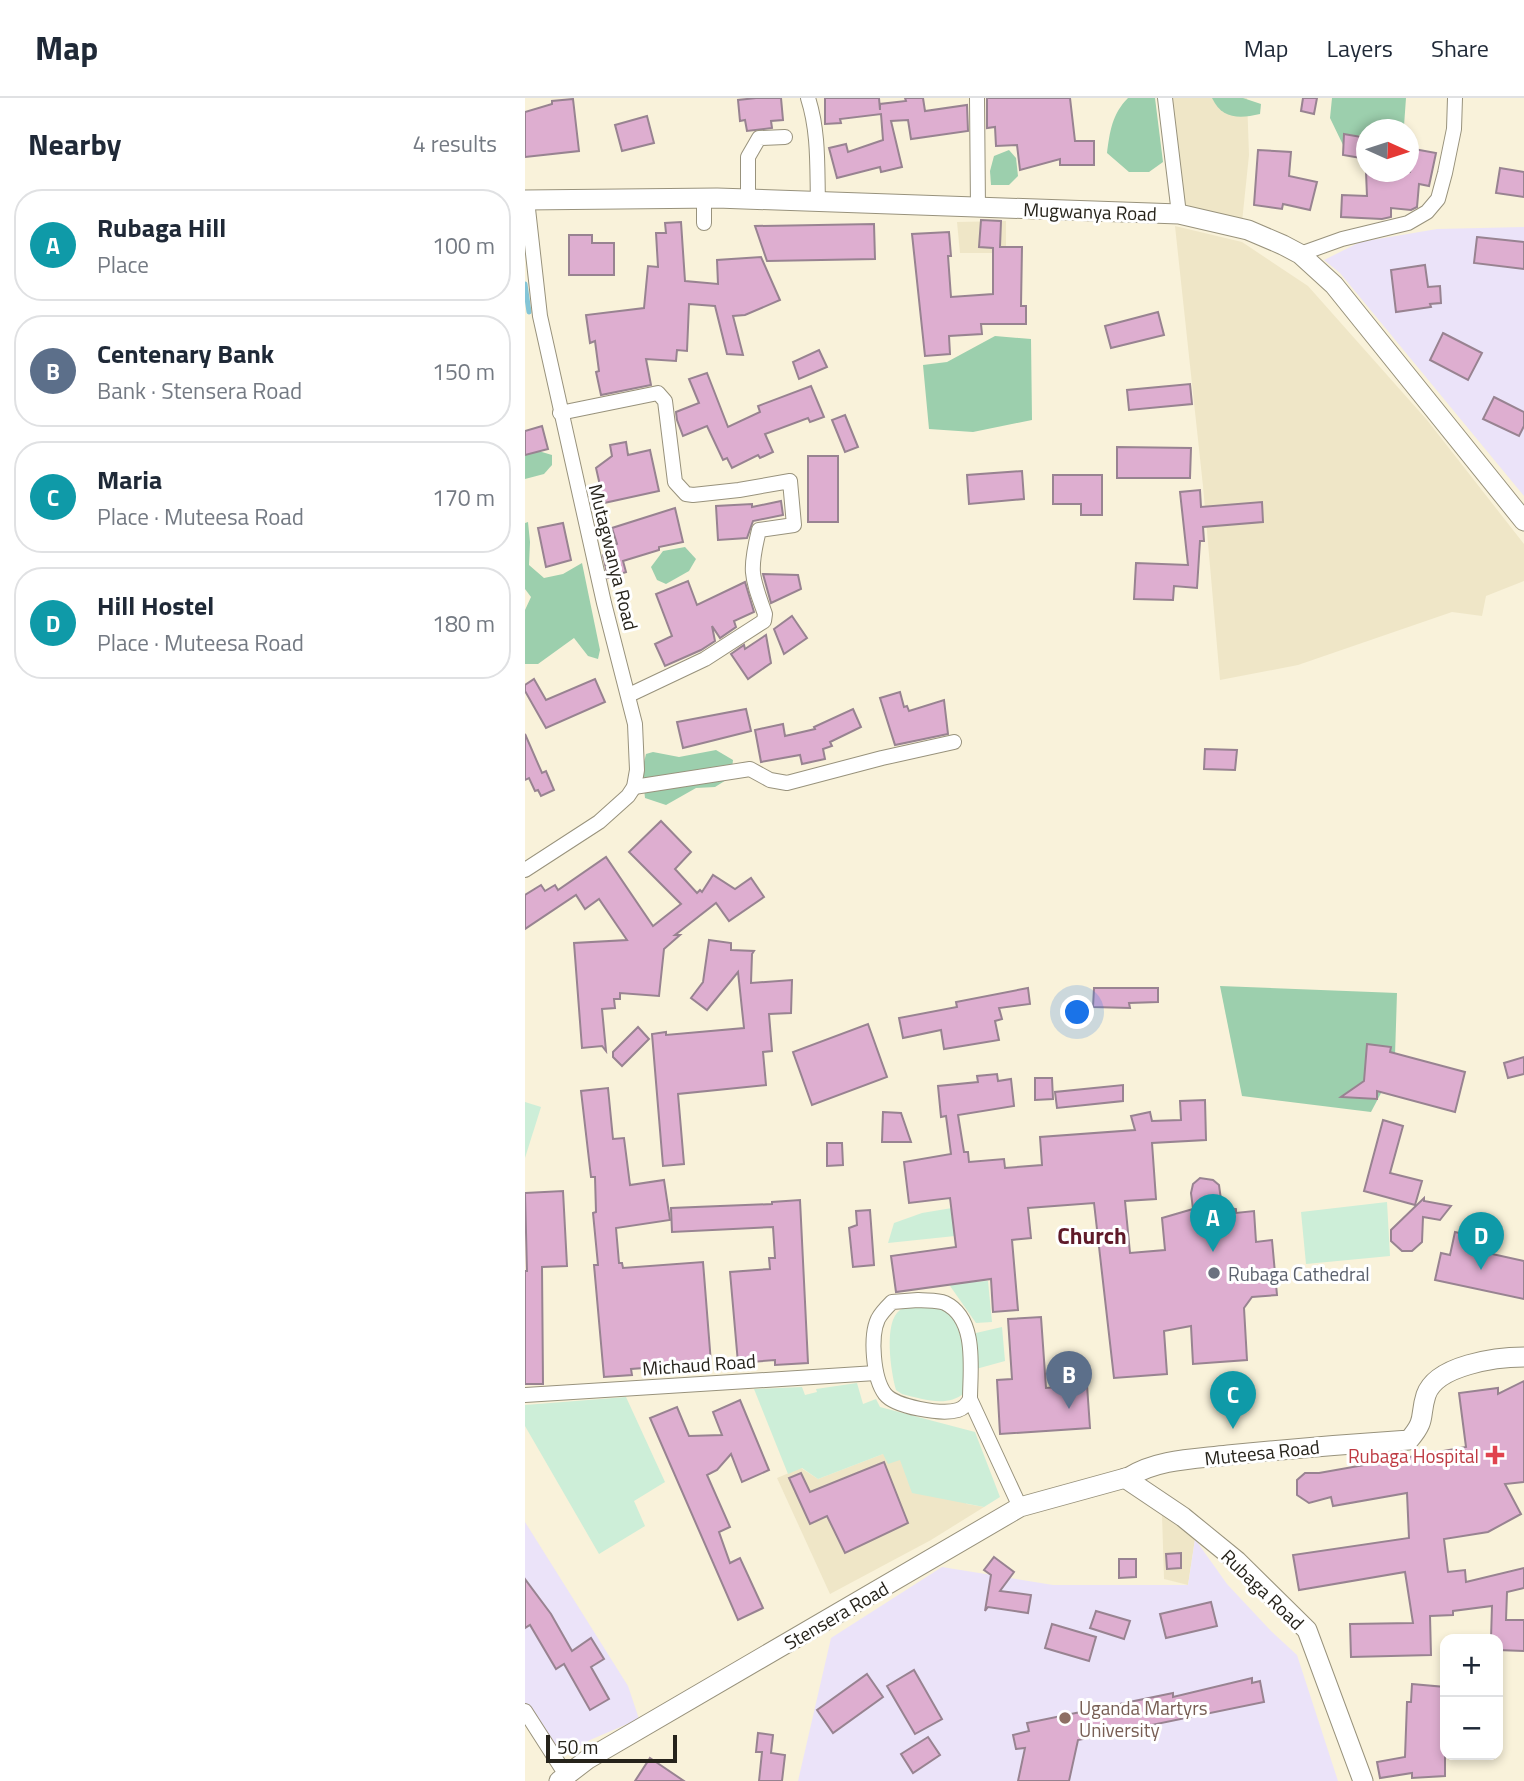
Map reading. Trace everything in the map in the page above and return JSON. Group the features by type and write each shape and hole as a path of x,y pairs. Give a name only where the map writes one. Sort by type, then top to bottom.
{"street":[{"path":"808,98 817,143 818,203"},
{"path":"977,98 978,208"},
{"path":"1165,98 1179,214"},
{"path":"1300,254 1342,239 1408,223 1427,212 1438,199 1445,173 1454,128 1455,98"},
{"path":"748,199 748,157 759,138 785,137"},
{"path":"704,198 704,223"},
{"name":"Mugwanya Road","path":"526,200 704,198 1179,214 1248,230 1300,254 1333,285 1524,521"},
{"name":"Mutagwanya Road","path":"526,200 540,316 560,413 635,724 637,770 634,787"},
{"path":"560,413 658,393 665,401 675,482 685,494 739,490 790,481 794,525 759,530 753,551 752,577 765,614 764,621 705,659 629,695"},
{"path":"527,864 599,822 628,796 634,787 750,769 770,780 787,783 954,742"},
{"path":"970,1399 965,1406 956,1410 925,1410 890,1398 884,1393 876,1373 874,1340 877,1319 892,1302 937,1301 954,1309 962,1319 969,1340 970,1399 1020,1507"},
{"name":"Muteesa Road","path":"1125,1478 1140,1469 1175,1461 1294,1447 1409,1440 1421,1427 1426,1394 1433,1381 1442,1375 1483,1361 1524,1357"},
{"name":"Michaud Road","path":"525,1395 876,1373"},
{"name":"Stensera Road","path":"562,1778 588,1759 1020,1507 1125,1478"},
{"name":"Rubaga Road","path":"1125,1478 1183,1517 1237,1561 1307,1630 1363,1781"},
{"path":"525,1711 562,1778"}],"shaded area":[{"path":"1172,98 1247,98 1249,155 1242,222 1184,204"},
{"path":"1006,221 1006,253 960,253 957,222"},
{"path":"1175,226 1242,242 1308,286 1427,420 1524,544 1524,581 1486,596 1482,616 1452,612 1298,665 1220,680 1203,486"},
{"path":"1524,227 1524,496 1340,273 1324,260 1360,242 1437,229"},
{"path":"883,1454 900,1459 967,1504 984,1507 931,1540 830,1594 777,1478 801,1468 818,1479"},
{"path":"1162,1515 1195,1539 1188,1585 1164,1579"},
{"path":"525,1522 628,1686 639,1719 590,1740 561,1758 525,1706"},
{"name":"Uganda Martyrs University","path":"1195,1539 1227,1584 1297,1655 1338,1781 798,1781 831,1638 942,1567 1053,1585 1188,1585"}],"green space":[{"path":"1128,98 1155,98 1163,162 1149,172 1129,172 1107,153 1115,117"},
{"path":"1212,98 1243,98 1261,104 1260,114 1238,117 1226,114"},
{"path":"1332,98 1406,98 1404,119 1356,119 1356,138 1344,147 1330,118"},
{"path":"1009,150 1016,158 1018,176 1009,185 991,185 990,171 994,156"},
{"path":"995,336 1031,339 1032,420 973,432 929,429 923,365 947,362"},
{"path":"525,447 552,455 552,465 544,474 525,479"},
{"path":"528,522 529,565 544,578 563,574 582,563 600,650 598,659 588,656 574,638 538,664 525,664 525,610 531,597 525,589 525,523"},
{"path":"685,547 696,559 689,571 666,584 657,580 651,567 663,551"},
{"path":"716,750 733,760 731,777 715,787 696,788 666,805 645,798 642,770 646,754 653,752 679,757"},
{"path":"1220,986 1397,993 1395,1056 1390,1076 1371,1112 1242,1096"},
{"path":"525,1102 541,1107 525,1158"},
{"path":"1387,1202 1390,1256 1306,1264 1301,1212"},
{"path":"952,1208 955,1236 888,1243 894,1223 922,1213"},
{"path":"988,1281 992,1322 976,1323 948,1283"},
{"path":"917,1306 946,1308 953,1318 963,1348 964,1393 957,1398 926,1400 896,1390 891,1360 891,1325 900,1310"},
{"path":"1002,1327 1005,1361 976,1369 973,1339 976,1333"},
{"path":"857,1383 863,1404 876,1399 880,1407 975,1432 1000,1497 984,1507 912,1493 900,1460 888,1464 883,1454 818,1479 802,1468 788,1474 754,1389 802,1387 805,1395 817,1392 816,1389"},
{"path":"626,1397 665,1482 634,1501 645,1526 599,1554 525,1426 525,1405"}],"building":[{"path":"781,98 783,120 771,121 772,128 747,131 745,120 740,121 738,100"},
{"path":"825,98 879,98 880,110 880,104 906,101 905,98 923,98 925,111 967,105 968,131 911,139 908,120 891,121 902,167 881,172 880,167 837,178 829,148 846,144 848,152 883,140 881,114 840,119 841,123 825,124"},
{"path":"987,98 1070,98 1075,141 1094,141 1094,165 1060,165 1060,159 1020,170 1017,145 996,146 995,127 987,128"},
{"path":"1303,98 1317,98 1314,114 1301,111"},
{"path":"573,99 579,151 525,157 525,112 552,104 552,101"},
{"path":"647,116 654,143 622,151 615,125"},
{"path":"1344,134 1356,136 1356,157 1343,155"},
{"path":"1258,150 1291,152 1289,176 1317,182 1310,210 1283,204 1282,209 1254,205"},
{"path":"1419,150 1436,153 1429,186 1419,184 1417,207 1411,210 1391,208 1391,217 1382,219 1341,217 1342,195 1367,196 1366,182 1419,182"},
{"path":"1500,168 1524,172 1524,197 1496,193"},
{"path":"981,220 1001,221 1000,247 1022,247 1021,306 1026,306 1026,324 981,324 982,334 949,336 950,354 925,356 912,234 949,232 951,297 993,294 993,248 979,247"},
{"path":"681,222 685,281 718,284 717,260 761,257 780,300 745,315 733,316 743,355 727,354 715,306 689,304 687,351 677,350 676,361 646,359 651,385 601,395 596,372 599,371 595,341 590,343 586,315 644,308 648,266 658,267 656,233 666,233 665,223"},
{"path":"874,224 875,259 767,261 755,226"},
{"path":"569,235 592,235 592,243 614,243 614,275 569,275"},
{"path":"1477,237 1524,242 1524,269 1474,263"},
{"path":"1425,265 1428,287 1440,286 1441,303 1396,312 1391,270"},
{"path":"1158,312 1164,335 1111,348 1105,326"},
{"path":"1443,333 1482,353 1468,380 1430,360"},
{"path":"819,350 827,367 799,379 793,362"},
{"path":"707,373 728,427 760,412 758,406 811,386 824,417 810,422 808,418 765,434 773,452 760,458 758,455 732,468 727,458 723,460 707,426 683,436 677,420 676,412 699,403 689,379"},
{"path":"1190,384 1192,404 1129,410 1127,390"},
{"path":"1494,397 1524,412 1524,426 1519,436 1483,419"},
{"path":"845,415 858,447 845,452 832,420"},
{"path":"542,426 548,449 525,455 525,431"},
{"path":"626,442 628,455 650,450 659,491 604,503 596,468 612,456 610,445"},
{"path":"1117,447 1191,448 1190,478 1117,478"},
{"path":"808,456 838,456 838,522 808,522"},
{"path":"1022,471 1024,499 969,504 967,475"},
{"path":"1053,475 1102,475 1102,515 1081,515 1081,504 1053,504"},
{"path":"1200,490 1201,507 1262,502 1263,522 1203,527 1204,541 1200,541 1197,588 1174,586 1173,600 1134,599 1136,563 1188,565 1180,492"},
{"path":"781,501 783,515 753,521 747,538 718,540 716,506 752,504 752,507"},
{"path":"675,508 683,542 659,547 659,550 623,561 626,572 608,578 603,555 611,553 609,547 617,544 612,528"},
{"path":"563,523 571,560 546,567 538,528"},
{"path":"763,574 798,575 801,589 771,603"},
{"path":"688,581 697,605 745,582 754,612 734,621 736,627 720,638 712,626 715,641 665,666 655,644 672,636 656,594"},
{"path":"792,616 807,638 784,654 774,629"},
{"path":"766,635 771,663 748,679 731,654 744,645 745,649"},
{"path":"534,679 546,700 595,679 605,702 546,728 525,691 525,685"},
{"path":"900,692 904,707 907,706 909,711 944,700 948,734 895,745 880,698"},
{"path":"746,709 751,731 683,748 677,722"},
{"path":"853,709 861,727 830,742 832,746 823,749 825,759 802,764 800,755 761,762 755,730 783,724 785,736 815,729 814,727"},
{"path":"525,734 542,773 546,771 554,790 541,796 538,790 535,791 529,778 525,780"},
{"path":"1205,749 1237,750 1235,770 1204,769"},
{"path":"661,821 691,852 675,869 697,893 700,890 702,892 713,875 735,889 751,878 764,897 729,921 716,903 675,935 680,935 664,949 659,996 620,993 620,999 614,999 615,1008 602,1009 606,1051 602,1046 582,1048 574,943 627,940 599,899 585,909 576,895 525,929 525,895 541,885 545,891 555,885 558,890 606,857 653,926 681,904 629,852"},
{"path":"709,940 731,943 731,950 754,951 751,983 792,980 791,1013 769,1014 772,1051 763,1052 766,1085 678,1094 684,1164 663,1166 652,1034 744,1028 738,972 707,1010 691,998 703,982"},
{"path":"1028,988 1030,1004 999,1008 1002,1019 995,1021 999,1040 944,1049 941,1030 903,1038 899,1018 957,1007 956,1002"},
{"path":"1094,988 1158,988 1158,1002 1129,1003 1130,1008 1093,1007"},
{"path":"868,1024 887,1077 812,1105 793,1052"},
{"path":"638,1027 649,1039 622,1066 613,1057 613,1052"},
{"path":"1367,1044 1391,1047 1390,1052 1465,1072 1455,1112 1377,1091 1377,1099 1341,1097 1364,1081"},
{"path":"1524,1057 1524,1074 1508,1078 1504,1063"},
{"path":"997,1074 998,1081 1011,1079 1014,1106 958,1115 964,1152 968,1152 969,1162 1004,1159 1005,1168 1042,1165 1040,1137 1135,1130 1131,1116 1150,1112 1152,1121 1181,1120 1180,1101 1205,1100 1206,1140 1152,1143 1156,1199 1125,1201 1130,1253 1165,1250 1162,1218 1193,1209 1193,1184 1200,1178 1213,1180 1219,1185 1222,1207 1236,1209 1236,1213 1254,1211 1256,1242 1272,1240 1277,1295 1252,1297 1244,1308 1247,1360 1193,1364 1191,1326 1164,1331 1167,1374 1114,1378 1094,1203 1028,1208 1031,1238 1012,1240 1018,1310 993,1312 991,1279 896,1292 891,1256 956,1247 950,1198 909,1203 904,1162 951,1154 946,1116 941,1117 938,1086 978,1082 977,1076"},
{"path":"1035,1078 1052,1078 1053,1099 1035,1100"},
{"path":"1123,1085 1123,1101 1057,1108 1055,1092"},
{"path":"608,1088 613,1139 624,1138 630,1185 664,1180 670,1220 616,1228 619,1263 622,1263 623,1268 703,1262 711,1363 631,1369 632,1375 604,1377 594,1265 598,1265 593,1213 596,1212 595,1177 591,1177 581,1091"},
{"path":"883,1112 901,1113 911,1142 882,1142"},
{"path":"1383,1120 1403,1126 1390,1173 1422,1181 1415,1205 1364,1191"},
{"path":"827,1143 842,1143 843,1165 827,1166"},
{"path":"563,1191 567,1266 542,1267 543,1384 525,1384 525,1193"},
{"path":"1424,1198 1424,1201 1451,1206 1440,1220 1423,1217 1422,1242 1412,1251 1402,1251 1391,1241 1391,1230"},
{"path":"800,1200 808,1363 775,1365 775,1360 738,1363 730,1272 770,1269 769,1258 775,1258 773,1227 672,1232 671,1208 772,1204"},
{"path":"870,1210 874,1265 853,1267 849,1228 857,1225 856,1211"},
{"path":"1455,1232 1468,1235 1465,1248 1524,1261 1524,1299 1435,1280 1441,1253 1450,1255"},
{"path":"1041,1317 1046,1388 1087,1385 1090,1428 1000,1434 997,1380 1012,1379 1008,1319"},
{"path":"1524,1381 1524,1482 1505,1484 1521,1514 1488,1532 1444,1539 1448,1572 1465,1570 1466,1582 1524,1568 1524,1588 1507,1592 1506,1620 1524,1620 1524,1651 1503,1650 1503,1634 1491,1634 1492,1606 1453,1611 1453,1615 1430,1616 1431,1655 1351,1657 1350,1624 1413,1623 1405,1572 1299,1590 1293,1555 1409,1538 1407,1493 1333,1506 1331,1497 1309,1503 1297,1495 1297,1480 1305,1473 1319,1473 1466,1447 1459,1393 1498,1388 1498,1394"},
{"path":"740,1400 769,1470 742,1482 731,1454 717,1470 707,1475 730,1527 719,1532 730,1563 740,1558 763,1608 738,1620 650,1418 677,1407 689,1436 722,1435 713,1412"},
{"path":"884,1462 908,1523 845,1553 827,1516 810,1524 789,1478 801,1473 810,1492"},
{"path":"1181,1553 1181,1568 1167,1569 1166,1554"},
{"path":"994,1557 1014,1572 1000,1591 1031,1595 1028,1613 988,1607 985,1611 991,1575 984,1570"},
{"path":"1119,1559 1136,1559 1136,1577 1119,1578"},
{"path":"525,1579 551,1614 572,1651 591,1638 604,1659 591,1667 609,1699 590,1710 564,1664 556,1669 530,1625 525,1628"},
{"path":"1211,1602 1217,1626 1166,1638 1160,1614"},
{"path":"1096,1611 1130,1621 1124,1639 1090,1628"},
{"path":"1052,1624 1096,1637 1089,1661 1045,1648"},
{"path":"914,1670 942,1719 915,1734 887,1686"},
{"path":"867,1674 883,1697 833,1733 817,1710"},
{"path":"1252,1678 1252,1683 1260,1681 1264,1702 1078,1740 1069,1781 1018,1781 1025,1748 1016,1749 1013,1735 1029,1731 1027,1723 1173,1693 1173,1697"},
{"path":"1412,1684 1440,1687 1440,1760 1445,1760 1445,1776 1412,1778 1412,1773 1380,1778 1377,1762 1405,1757 1407,1702 1411,1702"},
{"path":"758,1733 773,1735 771,1753 785,1755 782,1781 759,1781 762,1752 756,1752"},
{"path":"928,1737 940,1755 913,1773 901,1754"},
{"path":"650,1758 684,1781 635,1781"}],"waterway":[{"path":"525,284 529,312"}],"place":[{"name":"Rubaga Hill","path":"1213,1252"},
{"name":"Hill Hostel","path":"1481,1270"},
{"name":"Rubaga Cathedral","path":"1214,1273"},
{"name":"Centenary Bank","path":"1069,1409"},
{"name":"Maria","path":"1233,1429"},
{"name":"Rubaga Hospital","path":"1495,1455"},
{"name":"Uganda Martyrs University","path":"1065,1718"}],"district":[{"name":"Church","path":"1092,1235"}]}
